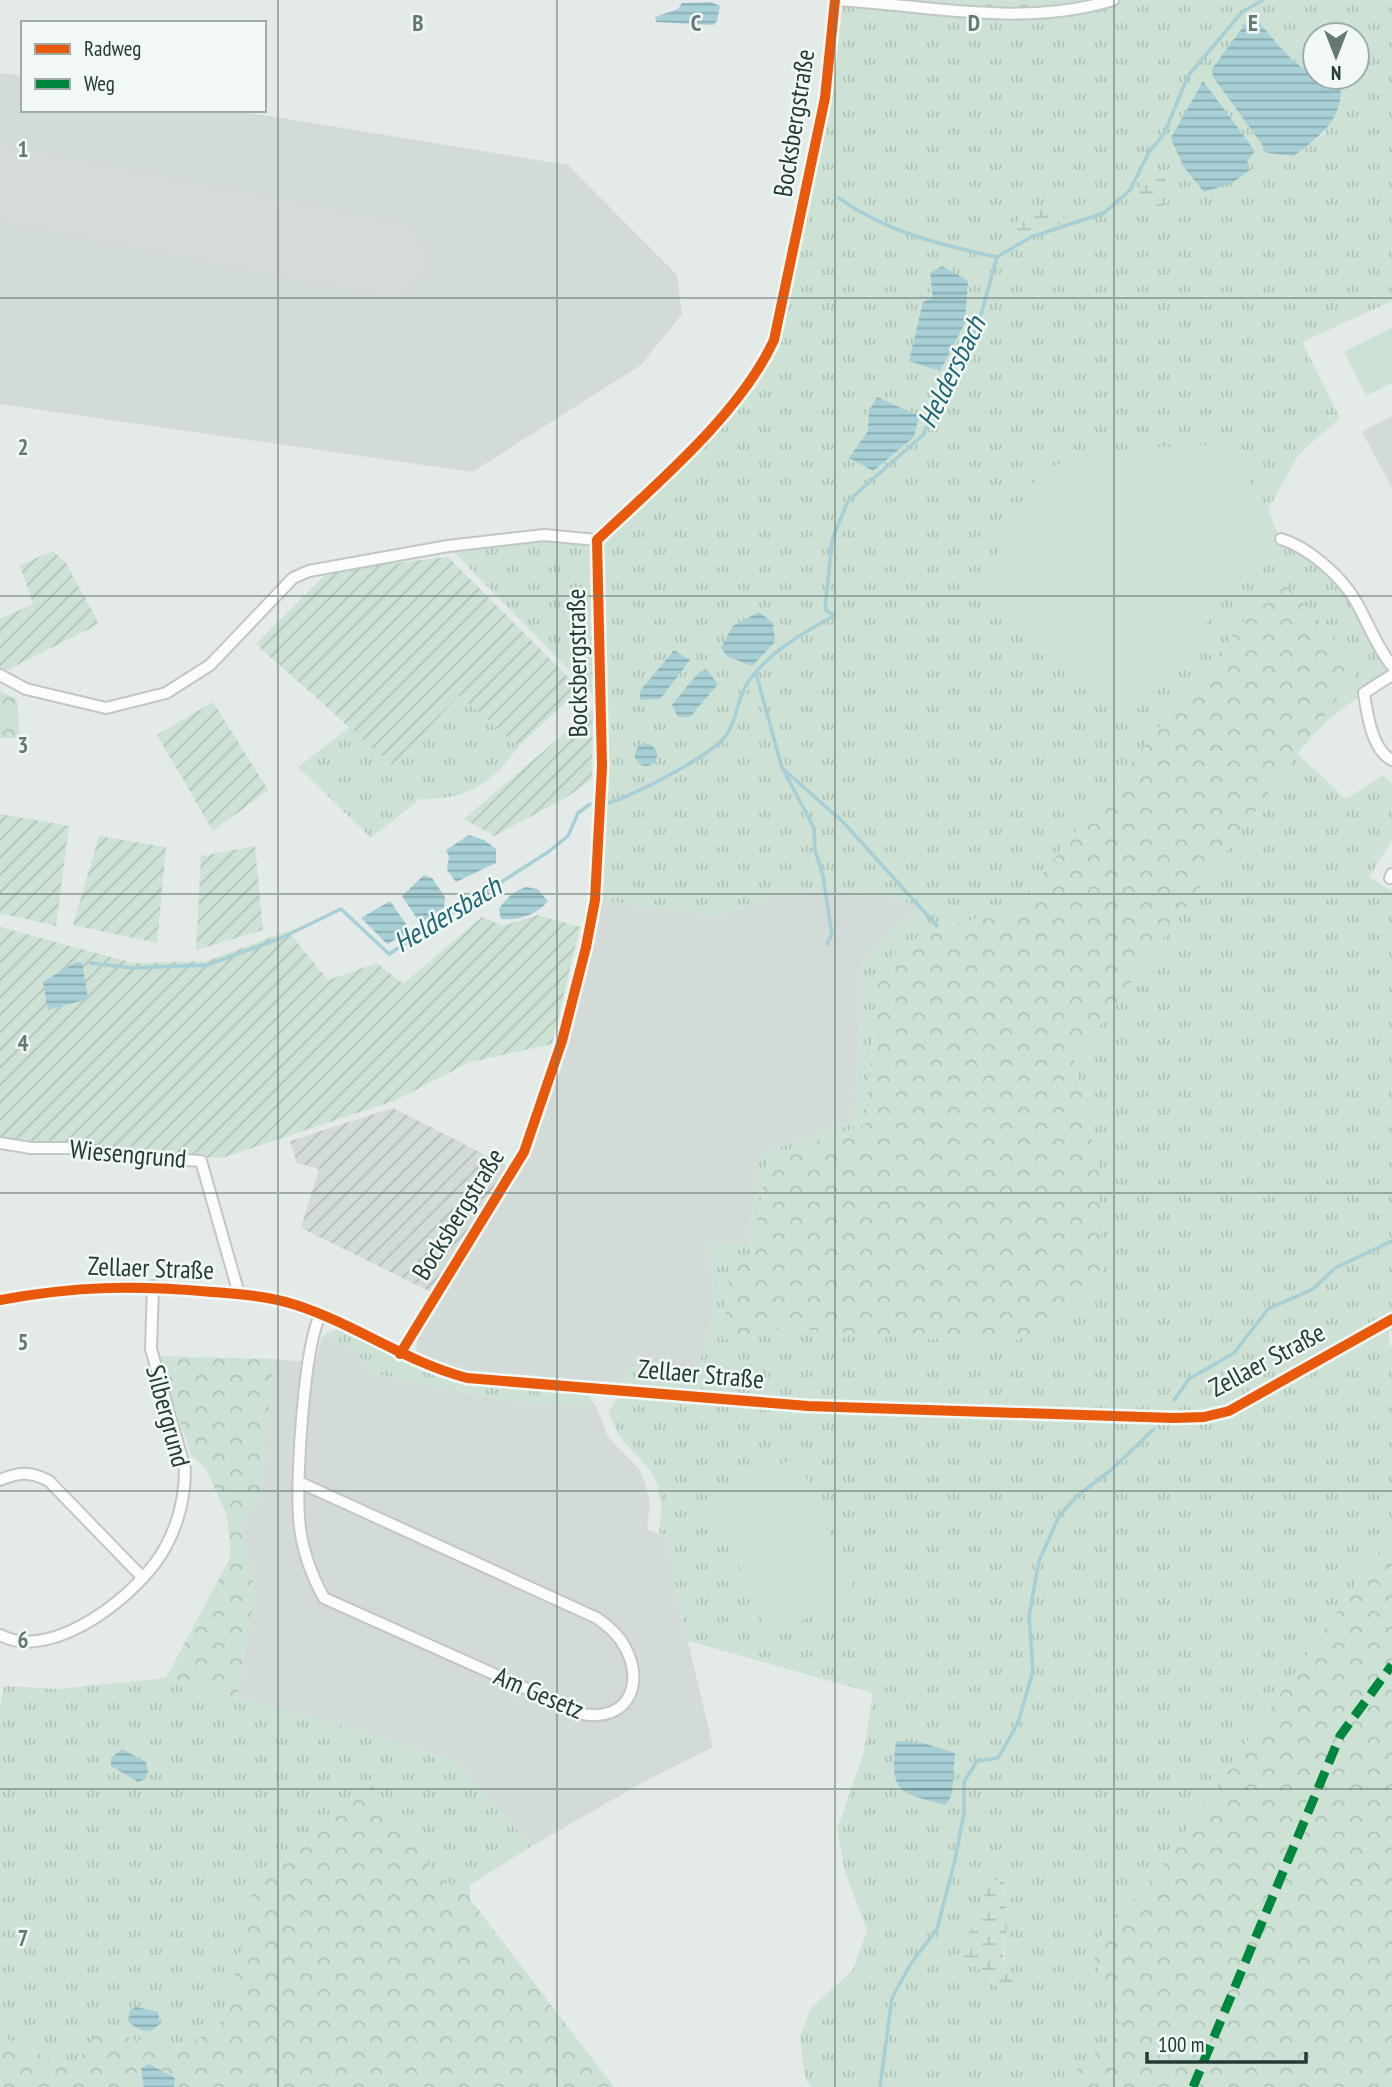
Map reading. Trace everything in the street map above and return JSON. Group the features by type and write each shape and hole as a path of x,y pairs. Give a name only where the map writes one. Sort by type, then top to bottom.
{"street":[{"path":"835,0 1030,15 1071,11 1113,0"},
{"name":"Bocksbergstraße","path":"400,1354 524,1152 562,1041 586,947 595,900 602,767 597,540 678,463 760,371 774,340 825,98 835,0"},
{"path":"0,675 26,689 106,708 166,693 210,665 293,578 309,571 448,546 544,535 597,540"},
{"path":"1281,539 1311,555 1355,598 1392,666"},
{"path":"1392,676 1364,694 1368,720 1385,756 1392,760"},
{"name":"Wiesengrund","path":"0,1143 31,1149 77,1147 124,1156 201,1161 239,1294"},
{"name":"Zellaer Straße","path":"0,1300 67,1289 153,1286 239,1294 294,1304 321,1314 437,1370 480,1379 808,1406 1191,1418 1229,1411 1392,1318"},
{"name":"Silbergrund","path":"0,1635 28,1642 75,1629 90,1621 143,1578 166,1546 185,1489 181,1449 151,1349 153,1286"},
{"name":"Am Gesetz","path":"299,1482 597,1618 612,1629 631,1659 634,1673 629,1699 614,1713 597,1717 583,1714 324,1598 313,1578 299,1519 299,1482 309,1352 314,1325 321,1314"},
{"path":"0,1480 17,1473 34,1473 49,1482 143,1578"}],"shaded area":[{"path":"0,73 21,76 21,112 244,112 568,165 677,275 682,314 641,365 472,472 0,404"},
{"path":"1392,416 1392,488 1362,432"},
{"path":"820,891 873,893 922,906 893,929 863,963 854,1120 761,1155 748,1244 710,1243 714,1314 705,1353 693,1371 627,1367 622,1387 463,1372 432,1363 416,1350 418,1333 518,1161 562,1041 595,900 723,916 773,895"},
{"path":"393,1108 507,1166 431,1292 301,1228 319,1169 297,1163 290,1141"},
{"path":"322,1336 356,1351 372,1373 509,1401 597,1408 608,1437 639,1469 645,1483 650,1501 647,1530 668,1536 674,1583 713,1747 643,1782 532,1846 455,1761 237,1697 255,1598 242,1521 261,1497 274,1359 315,1363"}],"green space":[{"path":"835,0 1392,0 1392,301 1302,342 1340,418 1299,454 1268,509 1281,543 1304,554 1322,567 1338,581 1350,597 1392,675 1329,720 1298,754 1346,799 1383,775 1392,784 1392,840 1369,877 1392,891 1392,1313 1253,1394 1205,1411 1169,1416 1131,1416 893,1405 622,1387 626,1367 693,1371 702,1356 711,1325 713,1292 710,1242 748,1244 760,1155 854,1120 863,963 893,929 921,906 873,893 820,891 773,895 723,916 595,900 601,703 448,546 544,535 597,540 679,463 760,371 774,340 805,198","holes":["1255,17 1292,62 1301,67 1301,21 1371,21 1371,91 1338,91 1324,134 1293,156 1268,153 1213,77 1212,69","1018,219 1050,228 1019,239","1279,577 1361,666 1074,1061 1099,1172 1005,1344 781,1328 724,1340 730,1264 752,1255 768,1157 865,1125 880,964 927,931 1014,909"]},
{"path":"835,0 1113,0 1030,15"},
{"path":"1148,171 1158,171 1170,186 1168,202 1155,212 1143,211 1134,197"},
{"path":"1038,207 1057,208 1066,222 1019,239 1012,237 1018,219"},
{"path":"1392,328 1392,383 1366,396 1344,352"},
{"path":"1232,444 1284,554 1245,574 1133,714 979,597 1017,512 1035,481 1043,473 1061,463 1107,452"},
{"path":"53,551 66,563 99,624 5,671 0,668 0,619 33,604 20,565"},
{"path":"448,557 580,689 518,747 459,695 393,766 256,644 324,576 362,567"},
{"path":"1279,577 1361,666 1074,1061 1099,1172 1102,1272 1047,1330 1005,1344 781,1328 723,1340 730,1263 752,1255 768,1157 865,1125 880,964 927,931 1014,909"},
{"path":"0,691 17,699 20,738 0,738"},
{"path":"459,695 518,747 488,780 451,797 420,799 371,838 298,767 350,727 393,766"},
{"path":"213,702 268,790 213,831 157,735"},
{"path":"593,709 592,779 567,797 494,836 464,819"},
{"path":"0,814 69,826 56,926 0,913"},
{"path":"99,836 166,847 157,943 73,925"},
{"path":"255,846 263,930 196,950 201,856"},
{"path":"538,915 580,927 552,1044 470,1062 396,1100 222,1158 31,1145 0,1139 0,927 133,963 207,961 288,931 328,980 377,963 403,984 482,917 503,926"},
{"path":"1392,1326 1392,1332 1389,1330 1389,1347 1392,1344 1392,1532 1158,1871 1091,1947 1125,2030 1077,2067 1087,2087 811,2087 805,2079 800,2036 811,2008 853,1970 867,1930 845,1872 837,1830 864,1751 873,1693 688,1641 674,1583 668,1536 659,1533 659,1489 653,1475 616,1429 609,1411 618,1397 792,1411 793,1419 794,1405 1174,1418 1229,1411","holes":["1004,1880 1006,1924 1005,1996 982,1970 961,1959"]},
{"path":"339,1328 448,1379 588,1394 597,1408 509,1401 372,1373 356,1351 322,1336"},
{"path":"158,1356 274,1359 261,1497 242,1521 255,1598 237,1697 166,1678 231,1556 227,1516 206,1469 191,1455"},
{"path":"797,1457 857,1596 768,1635 709,1495"},
{"path":"1392,1532 1392,2087 1087,2087 1077,2067 1124,2030 1090,1948 1158,1871"},
{"path":"166,1678 348,1727 455,1761 532,1846 470,1885 444,1883 372,1786 237,1966 218,2028 177,2050 99,2030 72,2068 0,2036 0,1708 4,1686 58,1689"},
{"path":"372,1785 444,1883 470,1885 470,1899 614,2087 0,2087 0,2036 72,2068 99,2030 177,2050 218,2028 237,1966 256,1873"},
{"path":"990,1880 1004,1880 1007,1926 1003,1960 1015,1976 1006,1996 982,1970 960,1959"}],"water":[{"path":"711,2 720,6 717,21 713,25 656,22 655,17 678,9 682,3"},
{"path":"1255,17 1292,60 1301,67 1301,91 1340,91 1338,107 1328,126 1293,156 1268,153 1213,77 1212,69 1249,19"},
{"path":"1203,81 1255,151 1247,161 1250,170 1232,183 1204,192 1183,166 1171,138"},
{"path":"942,266 968,281 965,323 940,371 909,361 923,302 933,298 930,273"},
{"path":"877,397 919,416 914,437 873,471 849,458 868,431 869,411"},
{"path":"759,612 773,623 775,642 752,666 727,656 721,648 733,626"},
{"path":"674,650 690,660 660,699 640,700 640,691"},
{"path":"706,669 718,684 690,717 678,717 672,705 698,673"},
{"path":"646,744 654,747 657,755 654,763 646,766 638,763 635,755 638,747"},
{"path":"469,835 484,840 496,849 496,863 456,882 447,870 449,856 446,850"},
{"path":"424,875 432,878 445,897 444,908 420,923 402,896"},
{"path":"526,887 537,889 548,901 527,916 501,919 499,909 502,905 511,895"},
{"path":"390,901 411,931 387,944 361,918"},
{"path":"76,962 82,962 88,999 48,1010 43,982"},
{"path":"896,1741 923,1743 955,1753 952,1794 946,1805 917,1797 901,1788 894,1771"},
{"path":"122,1749 146,1762 148,1772 145,1779 138,1782 111,1766 111,1758"},
{"path":"136,2007 158,2012 160,2023 148,2031 136,2027 128,2021 130,2010"},
{"path":"149,2064 175,2078 174,2087 144,2087 141,2068"}],"waterway":[{"name":"Heldersbach","path":"608,803 672,774 719,743 730,729 744,689 761,666 796,638 834,616 825,609 832,540 848,501 923,435 949,375 977,329 997,257 1031,237 1104,213 1130,190 1149,152 1164,134 1188,76 1242,12 1263,0"},
{"path":"839,198 876,220 915,236 997,257"},
{"path":"756,673 782,768 843,822 937,926"},
{"path":"784,771 814,828 815,850 823,876 832,935 827,944"},
{"name":"Heldersbach","path":"91,963 132,968 207,965 281,938 341,909 389,954 548,852 568,836 578,813 590,804"},
{"path":"1174,1400 1189,1379 1234,1353 1268,1309 1313,1289 1335,1268 1392,1241"},
{"path":"880,2087 892,1998 910,1965 937,1929 964,1813 964,1782 977,1761 998,1758 1018,1723 1033,1671 1029,1616 1039,1561 1059,1516 1076,1497 1111,1470 1154,1429"}],"runway":[{"path":"0,183 386,258"}],"marked path":[{"path":"1193,2087 1340,1736 1392,1665"}],"cycle path":[{"path":"400,1354 524,1152 562,1041 586,947 595,900 602,767 597,540 670,472 719,421 759,368 774,340 825,98 835,0"},
{"path":"0,1300 80,1289 131,1288 265,1297 318,1313 423,1363 467,1378 808,1406 1174,1418 1204,1417 1229,1411 1392,1319"}]}
